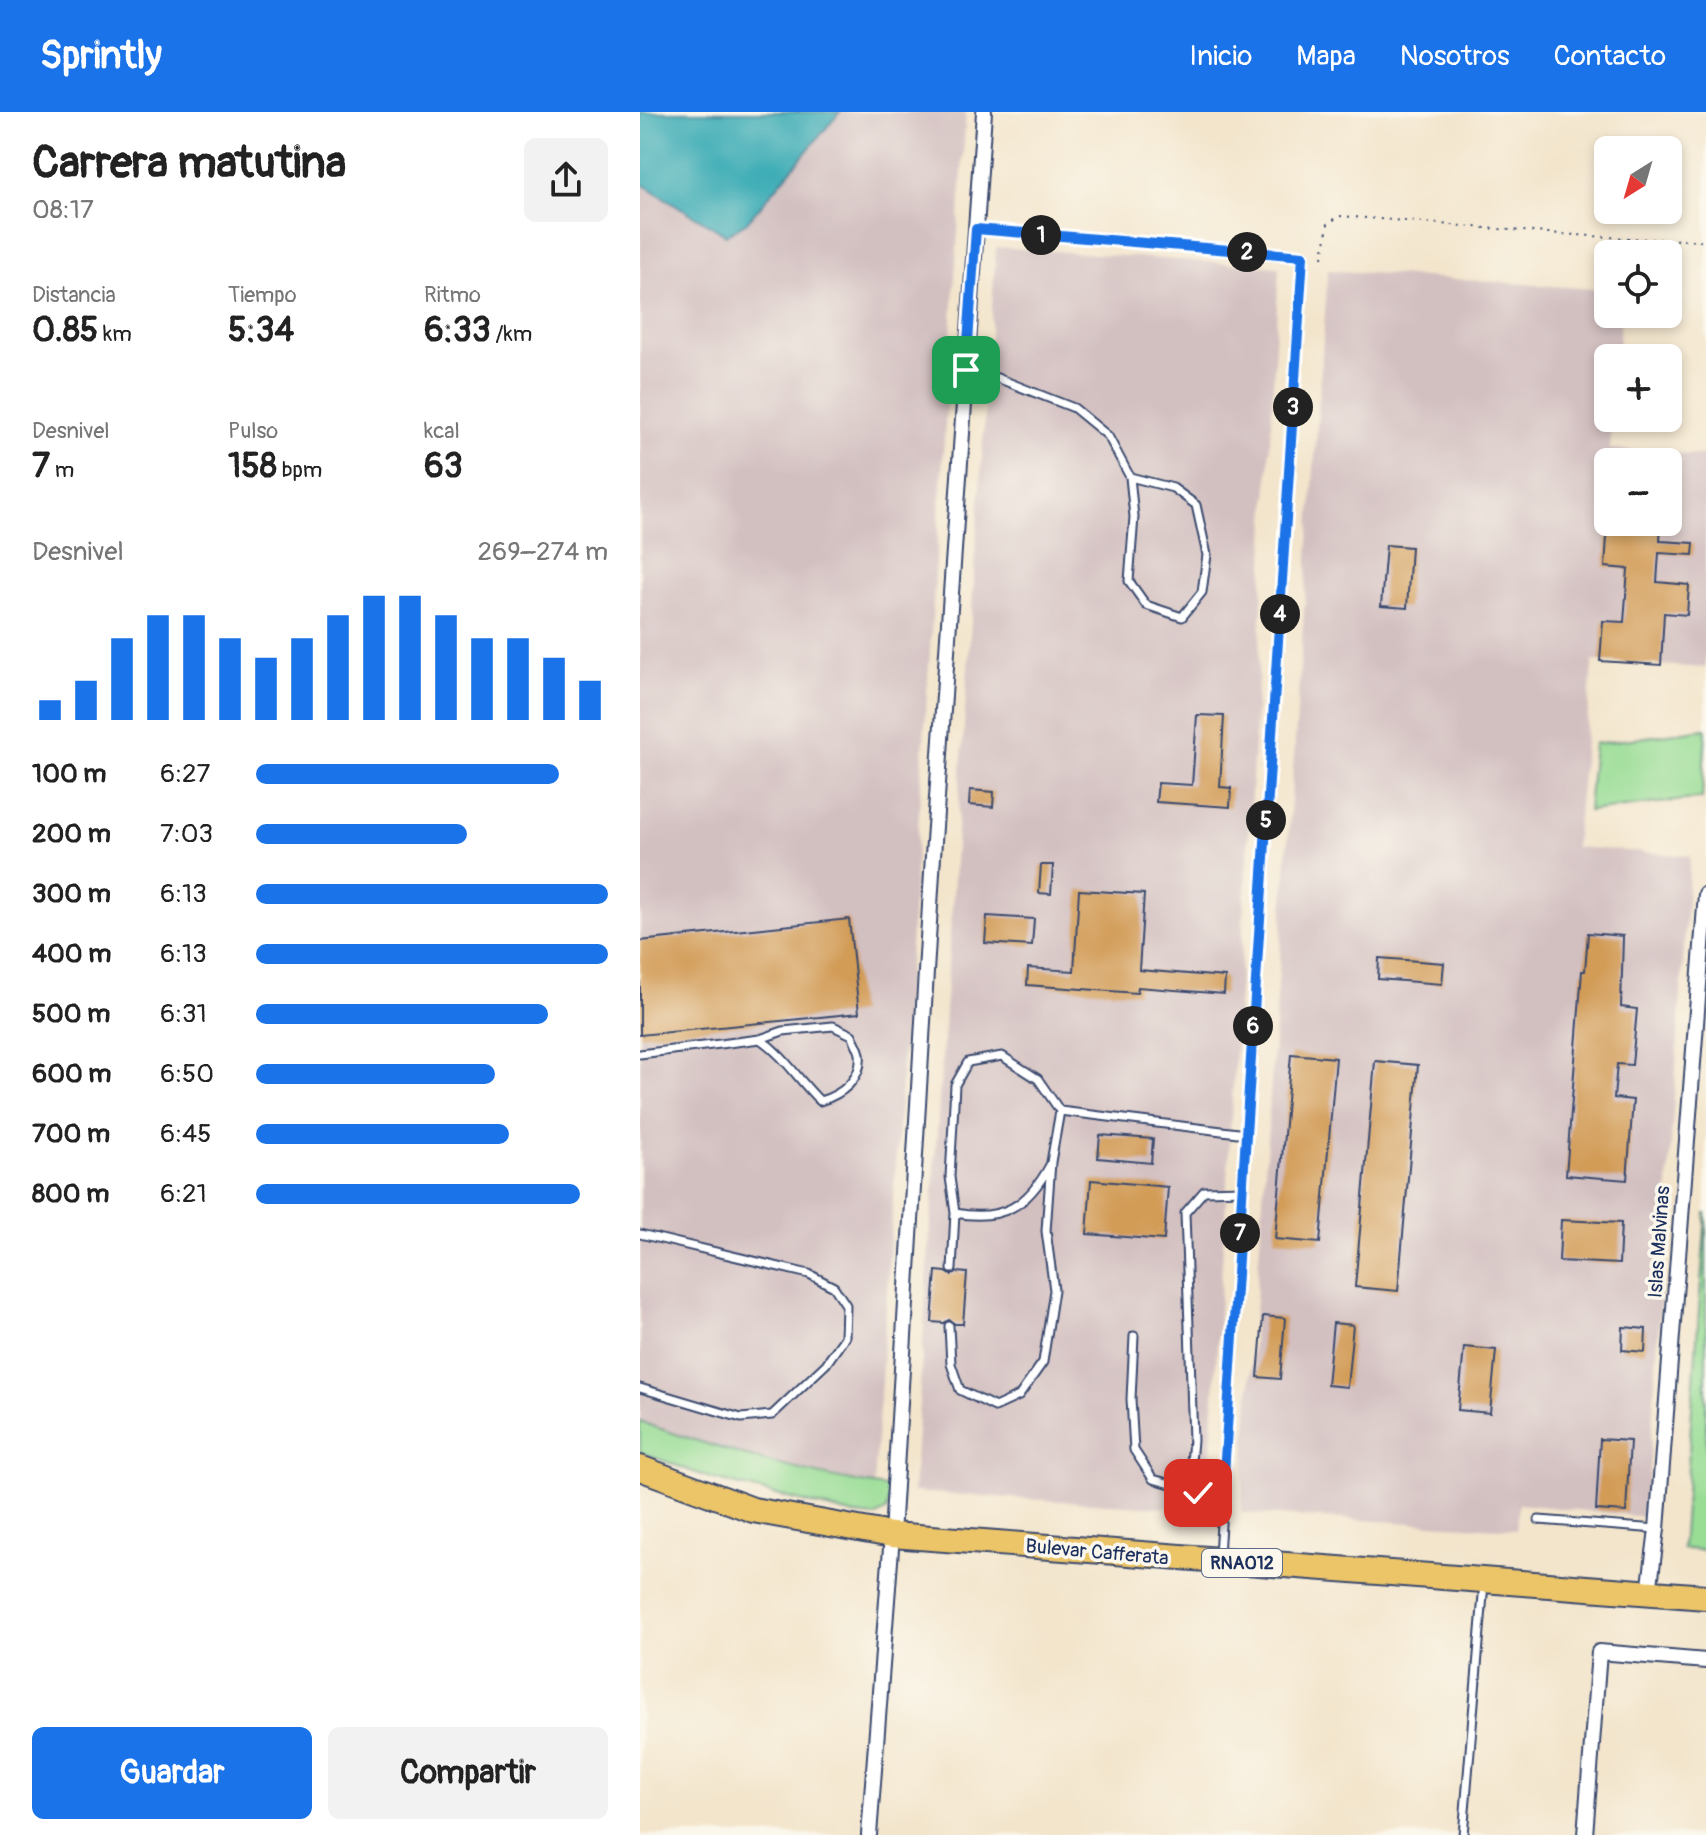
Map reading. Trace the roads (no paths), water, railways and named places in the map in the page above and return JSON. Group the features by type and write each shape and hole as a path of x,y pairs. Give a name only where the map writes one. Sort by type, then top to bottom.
{"highway":[{"name":"Bulevar Cafferata","path":"640,1468 753,1510 892,1535 1706,1597"}],"street":[{"path":"869,1835 892,1535 933,856 984,112"},
{"name":"Islas Malvinas","path":"1649,1593 1657,1529 1706,894"},
{"path":"1585,1835 1599,1652 1706,1661"}],"lane":[{"path":"976,229 1303,256 1219,1561"},
{"path":"966,370 987,374 1074,408 1108,436 1130,477 1134,517 1129,581 1146,605 1182,617 1202,592 1207,555 1196,505 1173,488 1130,477"},
{"path":"640,1054 833,1026 852,1035 856,1044 860,1054 855,1077 839,1095 820,1101 801,1084 779,1052 760,1039"},
{"path":"949,1326 951,1364 960,1390 995,1407 1019,1396 1043,1362 1054,1290 1046,1231 1051,1162 1060,1111 1038,1079 1002,1056 968,1062 955,1085 950,1177 955,1213 952,1269"},
{"path":"1060,1111 1246,1134"},
{"path":"955,1213 978,1218 1009,1210 1036,1189 1051,1162"},
{"path":"1222,1505 1198,1493 1190,1474 1193,1440 1185,1213 1204,1191 1243,1190"},
{"path":"640,1234 809,1274 834,1287 846,1305 845,1337 826,1364 772,1415 741,1418 640,1388"},
{"path":"1134,1336 1131,1399 1134,1450 1153,1479 1178,1486 1190,1474"},
{"path":"1539,1520 1657,1529"},
{"path":"1463,1835 1484,1581"}],"water":[{"path":"640,112 840,112 747,222 726,235 640,183"}]}
